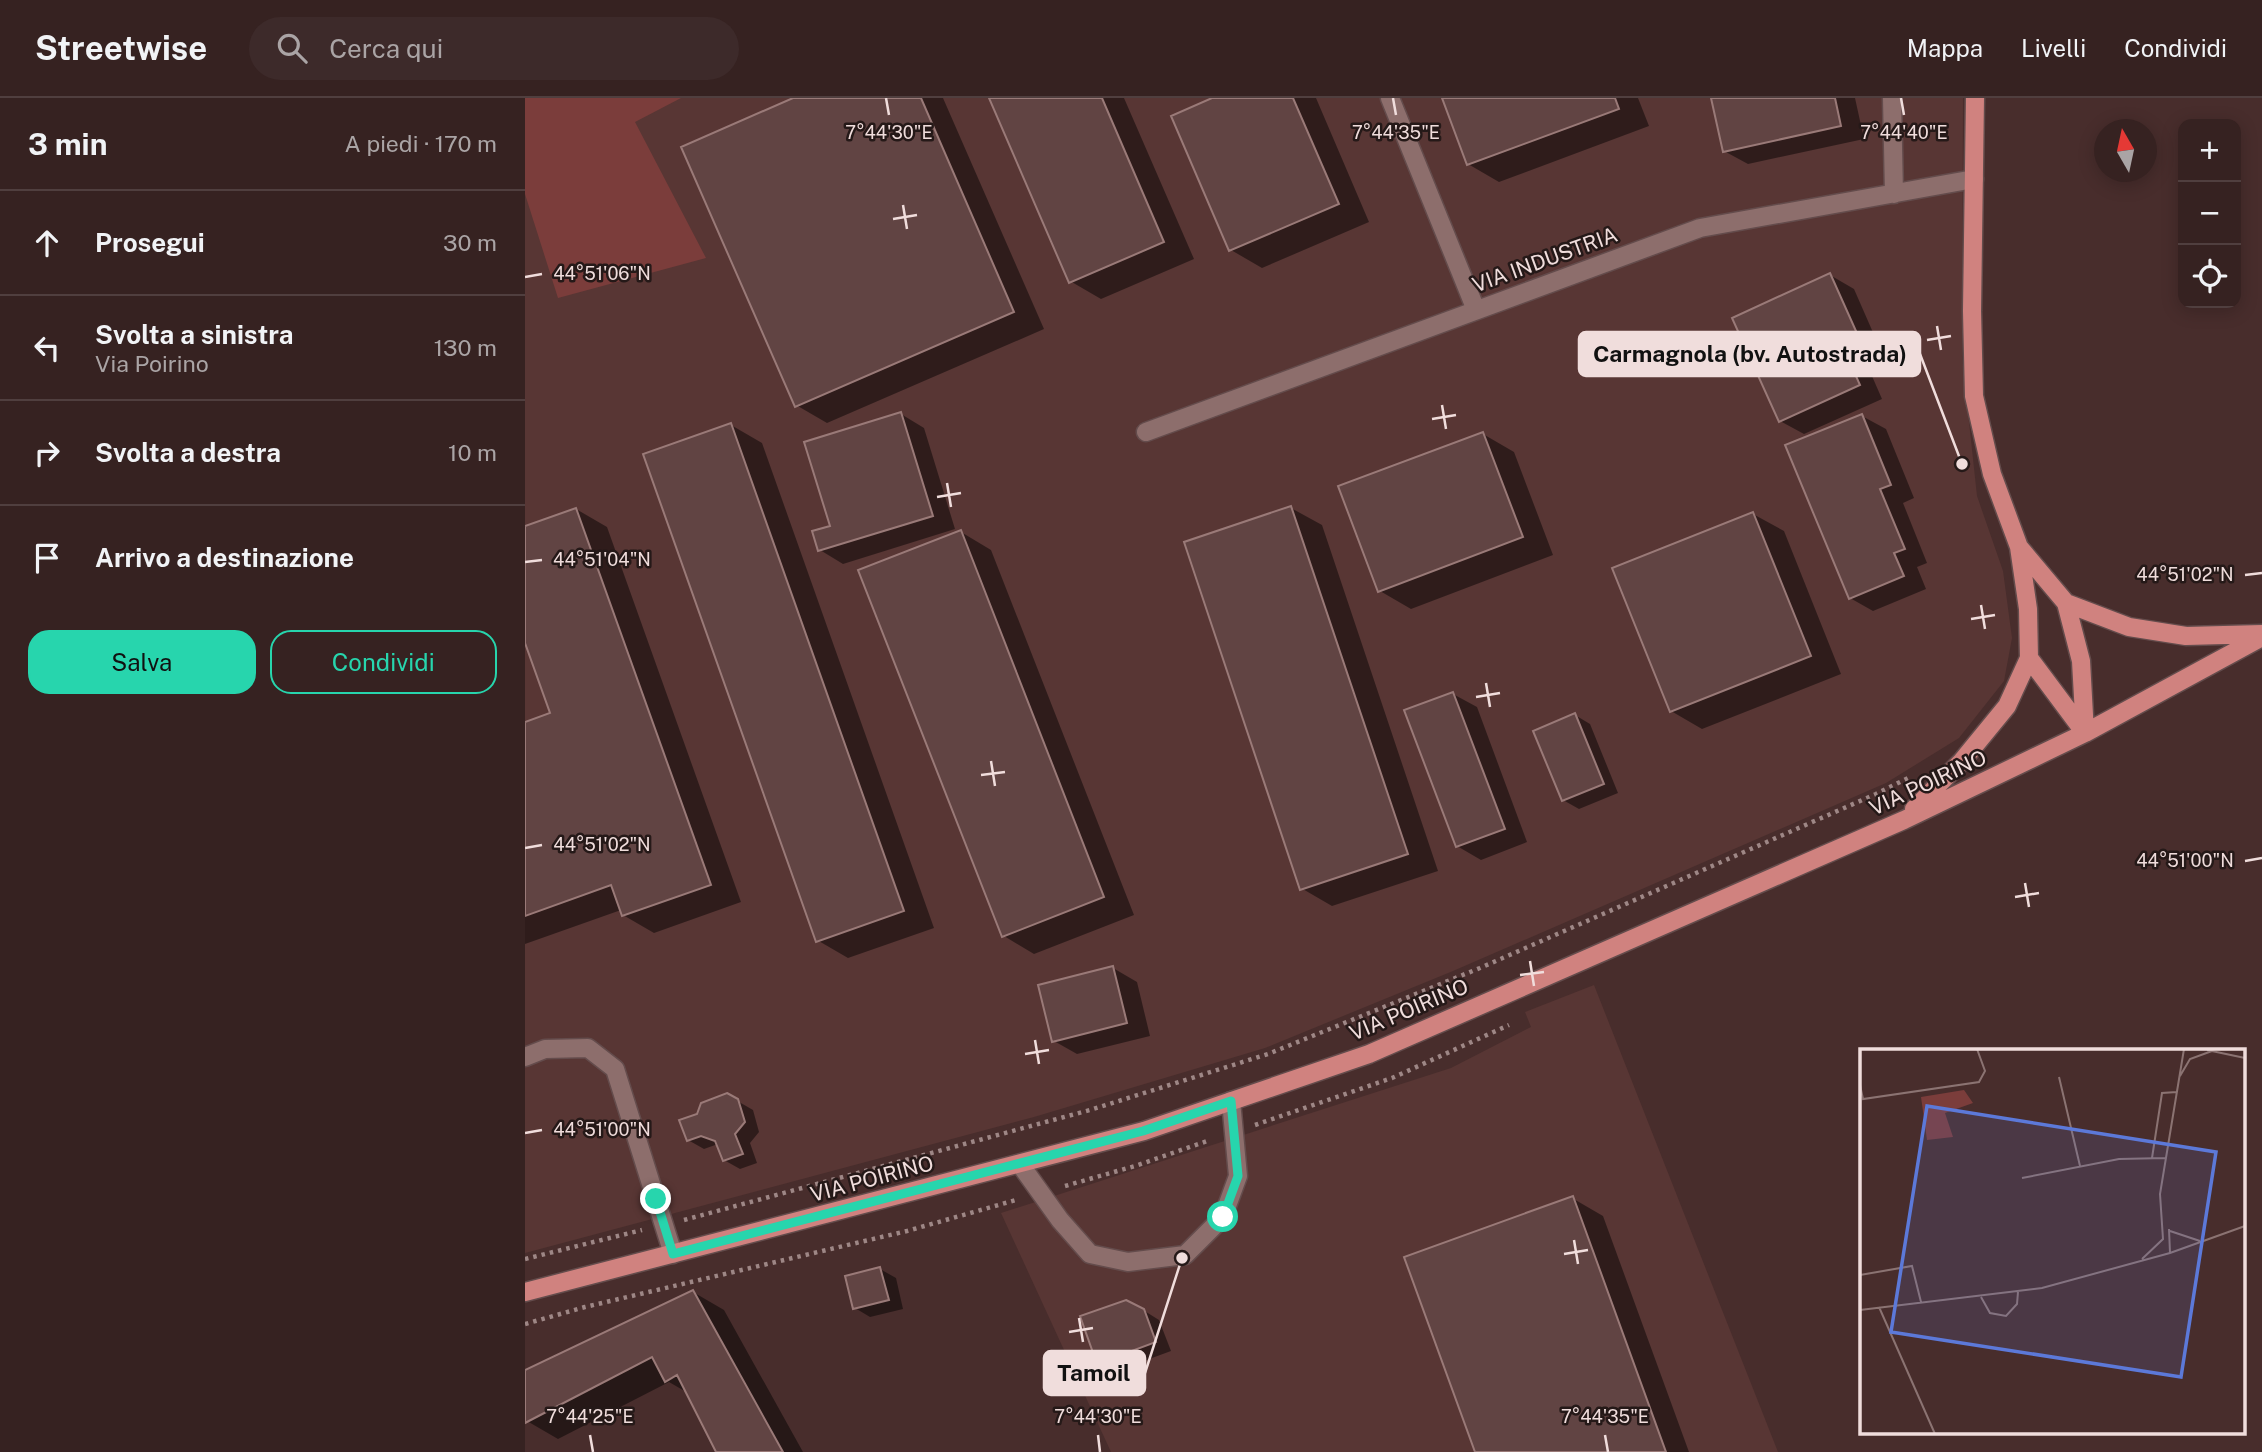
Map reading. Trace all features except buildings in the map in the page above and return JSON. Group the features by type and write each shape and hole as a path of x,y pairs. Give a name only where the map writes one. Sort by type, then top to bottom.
{"main road":[{"path":"1904,820 1962,761 2007,706 2029,657 2028,609 2019,547 1992,474 1973,396 1975,98"},
{"path":"2019,547 2066,603 2081,661 2085,733"},
{"path":"2066,603 2129,627 2186,636 2262,635"},
{"name":"VIA POIRINO","path":"525,1292 1143,1131 1369,1054 1904,820 2085,733 2262,635"},
{"path":"2029,657 2085,733"}],"lane":[{"path":"1390,98 1476,310"},
{"path":"1892,98 1893,194"},
{"name":"VIA INDUSTRIA","path":"1146,432 1700,228 1974,179"},
{"path":"525,1057 545,1049 588,1048 615,1069 673,1254"},
{"path":"1020,1164 1060,1220 1090,1254 1128,1262 1185,1255 1223,1217 1238,1176 1231,1101"}],"path":[{"path":"525,1259 664,1225 1090,1110 1268,1054 1480,968 1913,776"}],"shaded area":[{"path":"525,98 1963,98 1962,357 1977,496 2003,571 2012,638 2004,681 1959,738 1886,783 1453,971 1265,1048 1034,1117 525,1253"},
{"path":"525,98 681,98 635,122 706,258 558,298 525,194"},
{"path":"1594,985 1778,1452 1111,1452 1001,1213 1451,1068 1531,1027 1525,1012"}],"place":[{"name":"Carmagnola (bv. Autostrada)","path":"1962,464"},
{"name":"Tamoil","path":"1182,1258"}],"route":[{"path":"656,1199 673,1254 1143,1131 1231,1101 1238,1176 1223,1217"}]}
